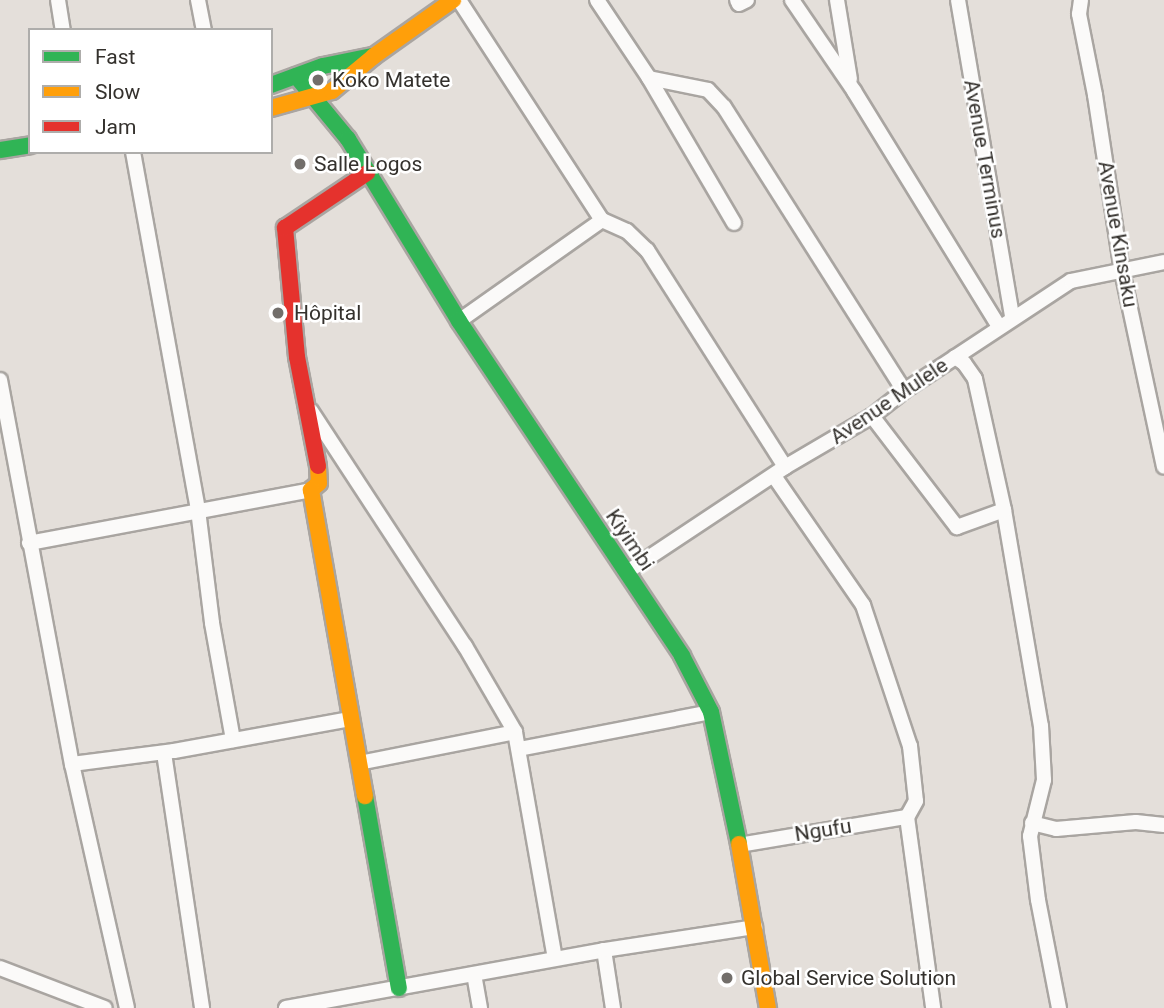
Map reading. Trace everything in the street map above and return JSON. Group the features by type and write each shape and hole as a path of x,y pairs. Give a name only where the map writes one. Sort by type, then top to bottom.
{"street":[{"path":"58,0 63,28"},
{"path":"198,0 204,28"},
{"path":"273,108 316,98 332,91 374,56 453,0"},
{"path":"458,0 602,220 627,231 647,250 865,612 909,746 916,801 908,817 933,1008"},
{"path":"597,0 649,78 734,223"},
{"path":"737,0 739,4 747,0"},
{"path":"792,0 854,91 999,327"},
{"path":"836,0 846,66 854,91"},
{"name":"Avenue Terminus","path":"958,0 1012,317"},
{"name":"Avenue Kinsaku","path":"1081,0 1079,14 1095,95 1122,271 1164,467"},
{"path":"273,84 323,66 374,56"},
{"name":"Kiyimbi","path":"323,66 348,139"},
{"name":"Kiyimbi","path":"296,76 348,139 459,321 682,656 711,712 740,845 768,1008"},
{"path":"649,78 708,90 724,107 904,391"},
{"path":"0,150 28,145"},
{"path":"133,154 165,341 198,510 212,623 233,740"},
{"path":"29,543 311,490 318,483 319,474 297,357 285,228 367,173"},
{"path":"459,321 602,220"},
{"name":"Avenue Mulele","path":"627,572 780,472 872,416 1012,317 1071,281 1164,262"},
{"path":"955,357 964,363 975,379 1004,510 1041,726 1044,764 1042,796 1030,836 1038,900 1059,1008"},
{"path":"0,380 4,429 72,764 127,1008"},
{"path":"307,404 465,646 515,732 555,959"},
{"path":"872,416 957,527 1004,510"},
{"path":"311,490 399,988"},
{"path":"519,749 711,712"},
{"path":"72,764 164,753 350,719"},
{"path":"359,763 515,732"},
{"path":"164,753 202,1008"},
{"name":"Ngufu","path":"740,845 908,817"},
{"path":"1032,823 1056,829 1136,822 1164,825"},
{"path":"286,1008 604,950 755,927"},
{"path":"604,950 613,1008"},
{"path":"0,968 105,1008"},
{"path":"474,974 480,1008"}],"traffic: fast":[{"path":"273,84 323,66 372,56"},
{"path":"296,76 348,139 459,321 682,656 711,712 739,844"},
{"path":"0,150 28,145"},
{"path":"365,796 399,988"}],"traffic: slow":[{"path":"273,107 332,91 374,56 453,0"},
{"path":"318,466 319,483 311,490 365,796"},
{"path":"739,844 768,1008"}],"traffic: jam":[{"path":"318,466 297,357 285,228 367,173"}],"place":[{"name":"Koko Matete","path":"318,80"},
{"name":"Salle Logos","path":"300,164"},
{"name":"Hôpital","path":"278,313"},
{"name":"Global Service Solution","path":"727,978"}]}
